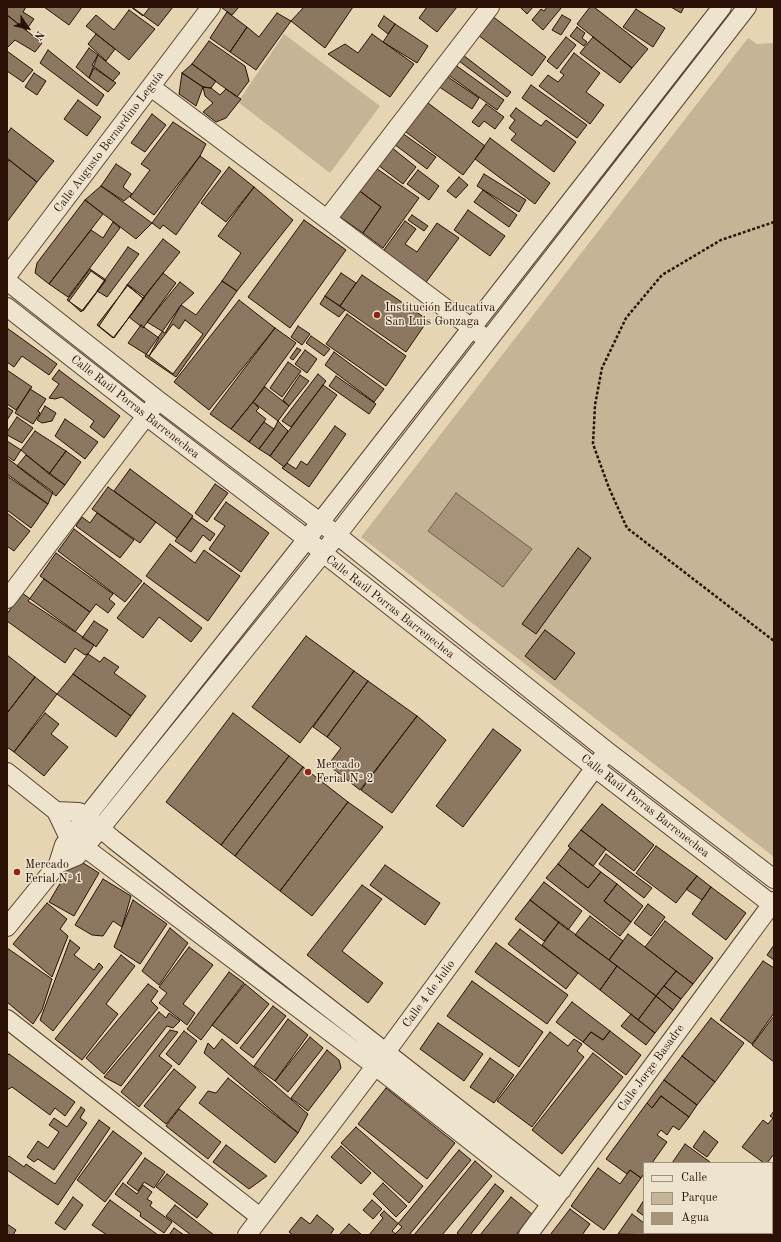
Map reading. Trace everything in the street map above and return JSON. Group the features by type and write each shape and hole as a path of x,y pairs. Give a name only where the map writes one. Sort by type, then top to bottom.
{"street":[{"name":"Calle Augusto Bernardino Leguía","path":"7,276 211,7"},
{"path":"327,219 490,7"},
{"path":"78,842 87,817 307,539 722,7"},
{"path":"7,927 58,864 64,845 78,842 100,829 323,553 747,7"},
{"path":"151,87 488,340"},
{"name":"Calle Raúl Porras Barrenechea","path":"7,281 158,400 337,535 608,751 774,879"},
{"name":"Calle Raúl Porras Barrenechea","path":"7,307 307,539 595,768 773,904"},
{"path":"7,599 158,400"},
{"name":"Calle 4 de Julio","path":"247,1235 386,1052 608,751"},
{"path":"7,772 56,811 66,832 78,842 375,1066 551,1204"},
{"path":"56,811 79,812 87,817 100,829 562,1190"},
{"name":"Calle Jorge Basadre","path":"528,1235 773,904"},
{"path":"7,1019 260,1217"}],"path":[{"path":"774,222 721,240 662,275 626,318 602,368 595,405 593,444 609,488 627,528 774,641"}],"green space":[{"path":"284,34 380,106 330,173 238,102"},
{"path":"748,38 757,44 774,43 774,857 361,537"}],"water":[{"path":"456,493 532,549 503,587 428,531"}],"building":[{"path":"7,7 26,7 23,12 34,19 26,30 7,15"},
{"path":"44,7 82,7 69,25"},
{"path":"131,7 150,7 143,16"},
{"path":"132,7 173,7 158,26"},
{"path":"239,7 232,15 222,8"},
{"path":"304,7 353,7 325,48 291,21"},
{"path":"427,7 457,7 437,32 419,18"},
{"path":"520,7 533,7 527,14"},
{"path":"547,7 562,7 543,30 532,20 541,9 544,11"},
{"path":"590,7 594,7 648,49 632,68 577,24"},
{"path":"671,7 684,7 681,13"},
{"path":"636,9 665,28 653,47 623,27"},
{"path":"129,10 155,29 129,60 86,26 96,15 114,30"},
{"path":"227,12 247,27 230,52 210,38"},
{"path":"277,13 291,21 256,70 230,52 247,27 259,37"},
{"path":"7,15 42,43 35,52 15,40 7,48"},
{"path":"562,15 571,20 561,35 552,30"},
{"path":"384,16 395,24 388,34 378,26"},
{"path":"492,16 546,57 532,76 478,35"},
{"path":"395,24 428,46 417,63 383,42"},
{"path":"577,27 585,33 582,38 587,42 584,46 570,36"},
{"path":"96,34 115,49 106,61 88,44"},
{"path":"372,34 414,64 390,97 328,54 345,44 358,53"},
{"path":"566,37 576,45 557,69 547,61"},
{"path":"593,37 632,68 620,83 580,53"},
{"path":"209,41 245,66 249,81 237,97 192,64"},
{"path":"89,48 98,55 89,78 76,67"},
{"path":"48,50 104,95 97,106 40,63"},
{"path":"7,51 33,70 23,82 7,71"},
{"path":"574,53 600,73 586,92 604,105 590,124 539,86 548,75 558,82 564,75 560,72"},
{"path":"98,55 120,73 113,81 92,65"},
{"path":"463,55 511,92 507,97 459,61"},
{"path":"192,64 216,81 211,88 203,87 182,73"},
{"path":"454,64 504,100 497,110 447,74"},
{"path":"94,68 116,83 108,92 89,78"},
{"path":"34,73 46,81 37,95 25,87"},
{"path":"182,73 203,87 196,106 179,94"},
{"path":"445,75 479,98 472,109 438,86"},
{"path":"531,85 587,125 577,138 522,98"},
{"path":"203,87 211,88 220,95 226,89 241,99 226,118 216,122 203,112 213,103 205,96"},
{"path":"78,100 101,117 87,136 64,119"},
{"path":"424,100 485,146 463,175 402,129"},
{"path":"486,104 504,117 495,129 484,121 479,127 472,122"},
{"path":"516,108 541,126 546,120 576,142 554,172 511,140 516,134 509,128 515,120 510,116"},
{"path":"152,114 166,125 145,152 131,143"},
{"path":"173,122 206,144 200,156 154,215 130,197 150,170 141,164"},
{"path":"11,128 54,161 37,182 7,158 7,134"},
{"path":"402,133 436,157 427,169 394,144"},
{"path":"490,138 550,183 535,204 475,159"},
{"path":"391,147 416,167 403,184 378,165"},
{"path":"200,156 221,171 176,235 163,225 160,229 152,223"},
{"path":"9,160 37,182 7,222 7,163"},
{"path":"116,164 131,174 123,187 132,194 124,201 101,186"},
{"path":"373,166 419,198 383,248 363,233 381,207 357,189"},
{"path":"229,167 254,187 226,222 201,203"},
{"path":"418,170 439,186 429,200 407,184"},
{"path":"484,174 526,200 519,212 477,186"},
{"path":"459,177 468,185 456,198 447,191"},
{"path":"101,186 152,223 136,239 85,200"},
{"path":"254,187 293,220 237,291 222,281 241,253 218,236"},
{"path":"357,189 381,207 363,233 337,215"},
{"path":"483,190 517,215 509,227 474,202"},
{"path":"85,200 103,214 49,284 35,273 37,263"},
{"path":"468,210 505,236 490,256 454,230"},
{"path":"412,215 428,226 424,231 408,220"},
{"path":"304,220 346,250 290,328 248,297"},
{"path":"405,221 416,229 405,244 417,252 437,223 459,238 424,285 381,254"},
{"path":"113,222 120,228 68,297 49,284 91,230 103,238"},
{"path":"163,239 180,252 143,298 127,285"},
{"path":"128,247 139,254 107,297 97,291"},
{"path":"90,269 106,280 83,311 67,300"},
{"path":"91,271 105,281 81,312 69,301"},
{"path":"163,273 176,283 143,328 129,317"},
{"path":"341,273 356,283 340,306 325,296"},
{"path":"362,275 428,320 406,352 340,306"},
{"path":"222,281 237,291 176,377 145,356 181,305 196,315"},
{"path":"180,282 194,293 181,305 165,333 147,322"},
{"path":"127,285 143,298 114,338 99,326"},
{"path":"128,285 145,297 113,338 97,325"},
{"path":"325,296 345,310 339,317 320,304"},
{"path":"239,300 275,328 209,410 174,382"},
{"path":"347,314 406,356 386,386 326,344"},
{"path":"185,320 203,334 173,374 149,356 173,324 179,329"},
{"path":"141,325 159,338 149,356 128,343"},
{"path":"298,326 310,334 302,345 291,337"},
{"path":"7,328 57,364 49,375 22,356 14,367 7,362"},
{"path":"275,328 296,343 253,402 231,429 210,414"},
{"path":"311,336 330,349 324,356 306,343"},
{"path":"297,348 301,350 293,360 290,358"},
{"path":"305,350 317,359 307,373 295,364"},
{"path":"334,352 384,389 374,402 325,365"},
{"path":"288,362 301,371 282,397 270,388"},
{"path":"7,370 32,387 16,410 7,404"},
{"path":"59,370 120,416 104,438 90,427 94,421 62,397 55,399 49,398 59,384 52,379"},
{"path":"318,374 326,381 291,427 282,421"},
{"path":"300,375 309,381 289,406 283,400"},
{"path":"336,376 376,404 369,414 329,386"},
{"path":"323,385 337,395 284,467 270,456"},
{"path":"265,387 289,406 278,421 253,402"},
{"path":"30,389 46,399 38,411 40,413 33,424 15,413"},
{"path":"253,402 259,408 256,411 266,419 249,442 231,429"},
{"path":"45,406 56,413 52,421 42,423 37,420"},
{"path":"7,407 13,411 7,420"},
{"path":"17,417 33,428 22,443 7,435 7,432"},
{"path":"65,419 98,442 85,459 55,436"},
{"path":"278,421 288,431 270,456 259,449"},
{"path":"264,422 274,429 259,449 249,442"},
{"path":"335,426 346,434 309,487 282,468 287,463 296,469 301,461 307,465"},
{"path":"35,431 66,451 49,474 21,450"},
{"path":"7,441 21,450 14,461 7,456"},
{"path":"66,451 81,462 65,485 49,474"},
{"path":"26,455 65,485 56,496 17,466"},
{"path":"7,458 53,492 48,504 7,476"},
{"path":"130,469 193,516 177,538 114,491"},
{"path":"7,474 48,504 31,528 7,510"},
{"path":"215,484 228,493 207,522 195,513"},
{"path":"108,487 156,522 140,543 92,509"},
{"path":"226,502 269,533 241,572 209,549 225,526 214,519"},
{"path":"7,513 30,531 14,551 7,546"},
{"path":"97,513 134,540 120,558 76,526 82,517 90,523"},
{"path":"192,518 215,534 210,541 203,535 191,552 175,541"},
{"path":"74,529 142,581 125,602 58,551"},
{"path":"170,544 195,563 204,550 240,576 208,621 146,576"},
{"path":"578,548 591,558 536,634 522,624"},
{"path":"56,553 113,594 109,599 115,604 108,613 96,604 90,612 40,576"},
{"path":"44,579 90,612 75,632 28,601"},
{"path":"144,583 202,628 191,642 159,617 143,638 117,618"},
{"path":"22,593 94,645 88,654 85,655 75,648 65,663 7,621 7,614"},
{"path":"94,621 108,630 96,647 82,638"},
{"path":"545,630 575,653 555,680 525,656"},
{"path":"306,636 354,671 300,743 252,707"},
{"path":"88,654 100,662 104,657 119,667 114,673 146,696 131,716 73,674"},
{"path":"7,655 35,677 7,713"},
{"path":"354,671 368,681 327,737 313,727"},
{"path":"73,674 131,716 116,737 57,694"},
{"path":"35,677 57,694 14,752 7,747 7,713"},
{"path":"368,681 417,716 360,790 328,765 341,748 327,737"},
{"path":"45,713 59,724 51,734 68,747 44,776 14,752"},
{"path":"233,713 289,756 221,845 166,802"},
{"path":"417,716 446,740 392,813 361,790"},
{"path":"493,729 521,750 463,827 436,806"},
{"path":"289,756 303,767 235,856 221,845"},
{"path":"303,767 348,802 280,891 235,856"},
{"path":"348,802 383,827 312,916 280,891"},
{"path":"602,804 654,845 634,871 581,830"},
{"path":"581,830 606,849 593,866 568,846"},
{"path":"656,846 697,876 676,903 636,873"},
{"path":"570,848 601,872 588,888 558,864"},
{"path":"606,854 652,888 644,898 599,864"},
{"path":"75,858 99,873 74,916 49,902"},
{"path":"558,864 588,888 601,872 617,884 604,901 631,922 620,936 546,878"},
{"path":"385,865 440,903 425,925 370,885"},
{"path":"697,876 711,887 702,900 686,889"},
{"path":"103,879 131,896 122,927 113,921 103,936 92,935 75,925"},
{"path":"544,882 582,911 568,930 530,900"},
{"path":"617,884 643,906 631,922 604,901"},
{"path":"362,885 382,899 342,951 383,983 368,1003 307,955"},
{"path":"711,887 746,913 726,940 692,914"},
{"path":"133,900 167,924 140,964 114,947"},
{"path":"530,900 559,922 544,941 515,919"},
{"path":"47,903 67,919 60,929 68,936 52,977 13,944"},
{"path":"648,904 665,917 651,936 634,923"},
{"path":"590,916 623,941 609,960 575,935"},
{"path":"665,921 713,958 693,984 645,947"},
{"path":"559,922 617,966 600,990 542,945"},
{"path":"170,928 188,943 159,985 142,971"},
{"path":"520,929 578,973 566,989 508,944"},
{"path":"628,934 676,971 656,996 609,960"},
{"path":"70,940 80,948 74,955 94,970 99,963 103,967 53,1031 40,1020"},
{"path":"496,943 568,995 547,1024 475,972"},
{"path":"774,945 774,960 767,955"},
{"path":"189,947 213,965 183,1004 195,1013 187,1025 159,1003 167,993 159,987"},
{"path":"7,948 52,979 42,1010 33,1024 7,1002"},
{"path":"121,955 135,966 106,1004 118,1014 82,1060 55,1039"},
{"path":"763,961 774,968 774,1013 752,1044 720,1020"},
{"path":"617,966 656,996 638,1020 600,990"},
{"path":"676,971 693,984 681,999 664,986"},
{"path":"229,972 244,983 201,1040 187,1029"},
{"path":"472,981 543,1032 519,1067 447,1016"},
{"path":"148,984 158,991 151,1001 158,1008 104,1074 86,1058"},
{"path":"245,984 269,1004 237,1044 212,1025"},
{"path":"664,986 681,999 673,1010 656,996"},
{"path":"656,996 673,1010 655,1033 638,1020"},
{"path":"572,1002 610,1031 603,1040 591,1032 583,1042 556,1022"},
{"path":"273,1006 286,1016 253,1058 240,1048"},
{"path":"159,1012 166,1018 169,1013 180,1021 173,1028 167,1026 121,1086 104,1077"},
{"path":"631,1014 655,1033 646,1045 621,1026"},
{"path":"774,1016 774,1062 752,1045"},
{"path":"711,1018 744,1043 715,1082 682,1056"},
{"path":"288,1019 308,1035 275,1081 254,1066"},
{"path":"438,1023 483,1054 464,1081 420,1049"},
{"path":"170,1030 178,1032 159,1056 172,1066 139,1107 121,1092"},
{"path":"184,1031 197,1041 179,1065 166,1054"},
{"path":"610,1031 641,1055 626,1075 583,1042 591,1032 603,1040"},
{"path":"550,1032 568,1046 574,1039 582,1044 577,1051 584,1057 532,1127 497,1101"},
{"path":"310,1037 323,1048 288,1092 275,1081"},
{"path":"222,1039 308,1114 298,1133 204,1053 208,1043 214,1049"},
{"path":"327,1050 339,1060 341,1068 308,1111 291,1098"},
{"path":"593,1053 623,1077 562,1154 532,1130"},
{"path":"9,1054 75,1102 65,1116 55,1108 50,1115 12,1087 7,1090 7,1056"},
{"path":"682,1056 715,1082 697,1105 664,1080"},
{"path":"490,1058 514,1075 494,1103 470,1087"},
{"path":"174,1069 196,1087 166,1124 144,1106"},
{"path":"228,1078 298,1133 275,1163 199,1103 208,1091 216,1093"},
{"path":"664,1080 697,1105 689,1117 661,1096 652,1108 647,1103"},
{"path":"386,1088 455,1143 427,1179 358,1124"},
{"path":"661,1096 689,1117 679,1130 673,1126 667,1135 661,1130 657,1135 667,1142 653,1162 643,1162 643,1175 641,1178 630,1170 627,1174 606,1159 647,1103 652,1108"},
{"path":"81,1107 85,1110 80,1118 87,1123 54,1170 38,1159 34,1162 27,1157 38,1141 48,1148 59,1132 49,1125 54,1118 67,1127"},
{"path":"179,1109 221,1142 208,1159 166,1126"},
{"path":"774,1111 774,1154 768,1162 763,1162 742,1147 763,1120 768,1124 773,1118 770,1116"},
{"path":"99,1120 110,1128 58,1205 7,1170 7,1158 9,1156 24,1167 26,1164 55,1184"},
{"path":"356,1127 423,1186 409,1203 341,1143"},
{"path":"113,1131 142,1153 105,1202 77,1180"},
{"path":"704,1131 718,1142 707,1157 693,1147"},
{"path":"685,1144 710,1162 673,1162"},
{"path":"226,1145 267,1176 249,1189 213,1162"},
{"path":"341,1146 371,1173 361,1184 331,1157"},
{"path":"459,1150 471,1160 409,1235 397,1235 392,1231"},
{"path":"145,1158 165,1172 154,1188 144,1182 138,1191 127,1183"},
{"path":"475,1161 492,1176 442,1235 414,1235"},
{"path":"598,1168 620,1184 630,1170 641,1178 604,1230 571,1206"},
{"path":"167,1174 208,1204 197,1218 156,1187"},
{"path":"123,1183 137,1194 143,1185 152,1192 147,1199 152,1202 150,1206 172,1222 164,1233 140,1216 141,1213 115,1194"},
{"path":"383,1183 407,1206 396,1217 373,1194"},
{"path":"495,1184 504,1191 470,1235 460,1235 457,1233"},
{"path":"773,1185 774,1186 774,1217 773,1216"},
{"path":"73,1197 83,1205 65,1230 55,1223"},
{"path":"511,1197 532,1214 516,1235 480,1235"},
{"path":"110,1200 158,1235 107,1235 92,1225"},
{"path":"372,1200 382,1209 373,1219 363,1210"},
{"path":"643,1202 643,1215 637,1211"},
{"path":"175,1205 214,1235 191,1235 166,1216"},
{"path":"570,1209 590,1224 582,1235 550,1235"},
{"path":"384,1211 402,1227 394,1235 369,1235 383,1218 380,1215"},
{"path":"632,1214 643,1222 643,1234 656,1234 655,1235 618,1234"},
{"path":"317,1215 334,1229 330,1235 293,1235 289,1232 301,1217 310,1224"},
{"path":"7,1224 16,1230 13,1235 7,1235"},
{"path":"349,1224 362,1235 339,1235"},
{"path":"174,1228 184,1235 169,1235"},
{"path":"680,1234 706,1234 706,1235"}],"place":[{"name":"Institución Educativa San Luis Gonzaga","path":"377,315"},
{"name":"Mercado Ferial Nº 2","path":"308,772"},
{"name":"Mercado Ferial Nº 1","path":"17,872"}]}
